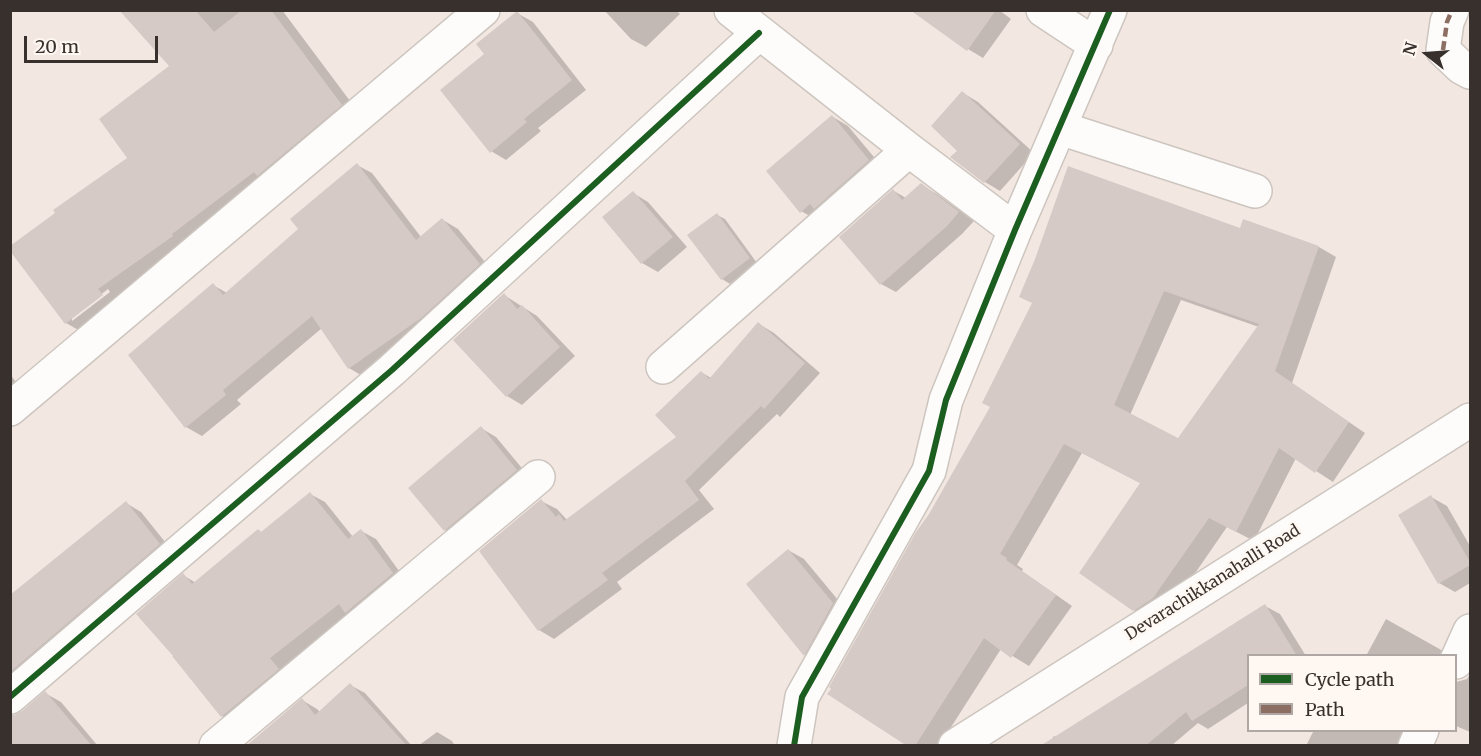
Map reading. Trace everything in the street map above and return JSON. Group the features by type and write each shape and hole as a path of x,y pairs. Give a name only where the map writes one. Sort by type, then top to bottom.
{"street":[{"path":"10,409 483,10"},
{"path":"731,10 1015,230"},
{"path":"1043,10 1096,45"},
{"path":"794,746 802,697 929,471 946,400 1015,230 1110,10"},
{"path":"1452,10 1447,22 1443,50 1461,67 1470,72"},
{"path":"10,697 392,370 759,33"},
{"path":"1060,128 1255,191"},
{"path":"663,367 909,150"},
{"name":"Devarachikkanahalli Road","path":"955,746 1470,420"},
{"path":"216,746 538,477"},
{"path":"1457,658 1470,631"},
{"path":"1415,746 1421,732"}],"building":[{"path":"119,10 195,10 214,32 242,10 271,10 342,105 257,176 254,172 172,234 173,236 98,289 103,295 65,324 10,251 10,246 55,213 53,210 127,158 99,119 169,66"},
{"path":"910,10 996,10 967,51"},
{"path":"517,11 572,80 524,119 527,122 490,153 440,90 484,54 476,44"},
{"path":"962,91 1020,144 984,183 950,157 957,151 931,126"},
{"path":"832,115 869,160 814,209 810,204 800,213 766,171"},
{"path":"357,163 416,240 442,218 480,264 421,318 348,369 312,316 223,390 226,395 185,428 128,355 213,283 223,295 298,229 290,219"},
{"path":"1068,166 1240,228 1243,219 1319,246 1275,371 1349,422 1315,473 1279,448 1236,532 1209,518 1153,598 1133,611 1079,573 1140,483 1064,444 1000,554 1056,595 1011,658 984,638 915,746 907,746 827,694 916,532 929,514 990,407 982,403 1032,303 1019,297","holes":["1164,291 1259,324 1178,438 1114,405"]},
{"path":"921,183 959,212 947,226 880,285 839,237 893,189 902,200"},
{"path":"633,191 673,237 641,264 602,217"},
{"path":"717,213 750,258 721,280 687,235"},
{"path":"504,293 517,309 522,305 560,347 506,397 453,340"},
{"path":"758,322 805,363 764,409 761,406 685,481 699,500 602,573 608,580 538,631 479,551 541,499 556,517 559,514 564,521 676,437 655,415 701,371 709,379"},
{"path":"481,426 517,470 444,531 408,488"},
{"path":"310,492 348,539 361,529 393,573 345,613 339,604 270,658 279,669 221,717 173,656 136,614 183,573 192,584 258,529 261,532"},
{"path":"1431,495 1470,562 1470,565 1438,584 1398,515"},
{"path":"126,501 160,544 10,672 10,595"},
{"path":"788,549 833,603 804,656 746,584"},
{"path":"1265,604 1296,654 1247,654 1247,686 1192,721 1186,712 1145,746 1040,746"},
{"path":"350,683 407,746 246,746 302,698 315,715"},
{"path":"45,691 92,746 10,746 10,715 22,711"}],"marked path":[{"path":"1443,50 1447,22 1452,10"}],"cycle path":[{"path":"794,746 802,697 929,471 946,400 1015,230 1110,10"},
{"path":"10,697 392,370 759,33"}]}
